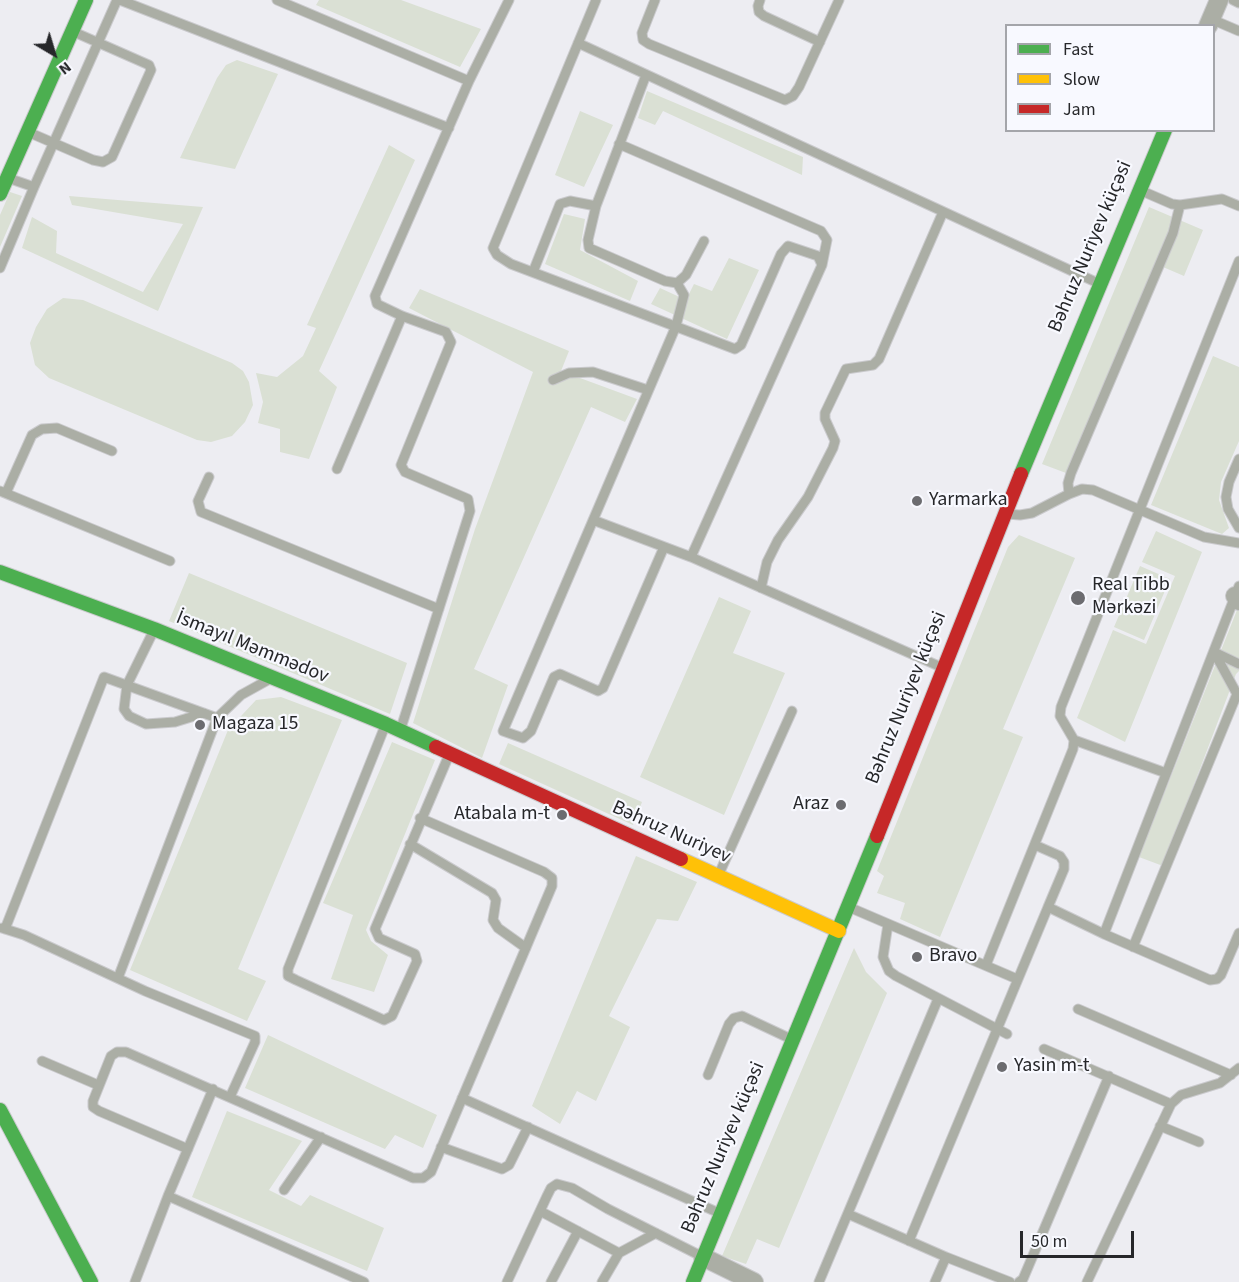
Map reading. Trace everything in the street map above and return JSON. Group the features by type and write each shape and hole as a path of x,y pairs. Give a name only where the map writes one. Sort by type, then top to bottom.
{"street":[{"path":"0,194 4,176 27,131 86,0"},
{"path":"1210,22 1219,0"},
{"name":"Bəhruz Nuriyev küçəsi","path":"693,1282 849,907 1005,514 1163,132"},
{"name":"İsmayıl Məmmədov","path":"0,572 154,629 272,677 400,730 486,771"},
{"name":"Bəhruz Nuriyev","path":"486,771 839,931"},
{"path":"0,1110 91,1282"},
{"path":"703,1257 754,1282"}],"lane":[{"path":"0,268 97,42 118,0 449,128"},
{"path":"400,730 470,511 468,499 405,472 401,465 451,342 446,332 377,304 375,296 469,81 509,0"},
{"path":"596,0 493,248 497,255 511,264 735,349 741,345 781,254 788,246 818,256 822,265"},
{"path":"655,0 642,33 643,40 785,100 793,96 799,87 838,0"},
{"path":"760,0 759,12 764,16 820,42"},
{"path":"1233,0 1239,3"},
{"path":"280,1 469,81"},
{"path":"1210,22 1239,31"},
{"path":"27,131 93,160 103,162 112,157 151,70 149,65 72,31"},
{"path":"578,43 1100,284"},
{"path":"646,75 596,206 588,240 589,248 665,281 677,283"},
{"path":"619,144 822,231 827,240 822,265 691,557"},
{"path":"4,176 34,187"},
{"path":"1140,190 1172,204 1222,199 1239,206"},
{"path":"533,272 560,204 570,201 596,206"},
{"path":"1069,494 1068,483 1071,473 1173,233 1180,205"},
{"path":"761,588 767,562 778,540 807,497 833,448 835,441 825,419 825,413 846,369 873,365 879,359 943,212"},
{"path":"677,283 686,275 704,241"},
{"path":"986,966 1073,749 1074,740 1060,716 1061,707 1239,261"},
{"path":"664,547 603,688 598,691 560,674 554,677 531,731 523,738 503,731 676,326 684,295 677,283"},
{"path":"337,469 402,316"},
{"path":"553,380 569,373 593,372 648,390"},
{"path":"112,451 57,428 42,429 32,435 3,492 170,561"},
{"path":"1239,459 1229,482 1227,497 1228,509 1239,528"},
{"path":"209,477 198,501 201,512 439,609"},
{"path":"1005,514 1032,513 1082,489 1093,490 1204,537 1239,543"},
{"path":"593,520 691,557 943,668"},
{"path":"1104,934 1238,595"},
{"path":"154,629 127,685 124,709 129,716 146,724 175,722 204,713"},
{"path":"1214,652 1239,664"},
{"path":"1133,946 1238,694 1214,652"},
{"path":"217,718 104,677 3,928 24,935 255,1036 255,1042 230,1097"},
{"path":"118,978 217,718 241,695 272,677"},
{"path":"718,876 792,711"},
{"path":"386,724 288,969 288,976 384,1020 392,1016 417,961 415,954 379,938 375,929 420,818 450,753"},
{"path":"1074,740 1166,773"},
{"path":"188,1149 93,1107 98,1085 111,1056 117,1052 126,1052 413,1178 423,1178 431,1172 552,886 552,878 544,872 420,818"},
{"path":"410,844 492,893 496,900 493,920 498,928 526,948"},
{"path":"909,1241 1064,869 1065,862 1060,856 1035,845"},
{"path":"1048,906 1104,934 1210,980 1217,979 1221,975 1235,952 1239,933"},
{"path":"849,907 1017,979"},
{"path":"888,924 883,957 889,970 938,999 1007,1034"},
{"path":"819,1282 938,999"},
{"path":"1078,1009 1231,1075"},
{"path":"708,1075 729,1024 734,1018 742,1016 794,1040"},
{"path":"1044,1049 1171,1104"},
{"path":"42,1061 98,1085"},
{"path":"1087,1282 1171,1104 1181,1095 1220,1083 1239,1068"},
{"path":"1019,1282 1023,1279 1109,1076"},
{"path":"135,1282 213,1089"},
{"path":"462,1098 721,1214"},
{"path":"1160,1126 1199,1142"},
{"path":"441,1147 502,1169 509,1165 528,1127"},
{"path":"284,1190 321,1137"},
{"path":"507,1282 551,1188 557,1184 572,1188 608,1209 703,1257"},
{"path":"168,1196 364,1282"},
{"path":"540,1211 619,1253"},
{"path":"848,1214 1010,1282"},
{"path":"551,1282 578,1232"},
{"path":"602,1282 619,1253 656,1233"},
{"path":"934,1282 946,1257"}],"shaded area":[{"path":"319,0 401,0 481,29 460,67 316,5"},
{"path":"237,60 278,74 235,169 180,158 217,78 226,65"},
{"path":"647,91 803,157 802,175 663,111 655,125 638,118"},
{"path":"580,111 613,125 584,187 555,175"},
{"path":"389,145 415,160 319,371 337,387 309,459 280,452 280,429 258,423 263,402 256,373 277,377 303,356 316,328 307,325"},
{"path":"10,192 22,196 0,247 0,215"},
{"path":"69,196 203,207 158,311 22,248 32,217 57,231 56,253 143,292 183,224 72,205"},
{"path":"1149,207 1203,230 1184,276 1156,264 1066,473 1042,464"},
{"path":"564,214 585,219 580,250 638,281 630,301 545,264"},
{"path":"729,258 759,270 727,339 651,304 660,288 686,300 694,284 712,291"},
{"path":"420,289 569,351 561,371 637,399 625,422 591,407 474,669 508,685 482,758 413,723 475,529 533,372 409,308"},
{"path":"63,298 83,300 232,363 243,371 249,382 253,405 245,422 232,436 211,442 197,440 49,378 35,365 30,343 47,309"},
{"path":"1213,356 1239,367 1239,441 1221,482 1219,500 1229,528 1222,534 1151,505"},
{"path":"1156,531 1202,552 1125,742 1077,718 1113,630 1146,644 1175,576 1142,562"},
{"path":"1019,535 1075,558 1003,729 1023,737 940,937 900,919 905,903 877,893 884,876 877,871 1008,547"},
{"path":"1140,566 1170,579 1144,640 1114,627"},
{"path":"189,573 407,663 390,714 169,621"},
{"path":"719,597 751,611 733,653 785,673 724,815 640,777"},
{"path":"1239,605 1239,671 1163,866 1139,857"},
{"path":"281,697 342,720 238,969 266,981 247,1021 130,970 228,730 256,700"},
{"path":"392,742 435,760 366,930 371,941 388,955 374,992 331,979 353,915 323,903"},
{"path":"508,743 642,802 633,825 499,764"},
{"path":"636,856 697,882 678,921 657,919 609,1016 630,1027 596,1101 577,1091 560,1124 532,1106"},
{"path":"854,948 866,972 887,993 779,1248 757,1239 746,1264 722,1256"},
{"path":"268,1035 437,1115 423,1148 395,1135 385,1149 245,1088"},
{"path":"227,1111 302,1141 269,1190 301,1206 310,1195 384,1228 367,1271 192,1197"}],"traffic: fast":[{"path":"0,194 86,0"},
{"path":"1021,474 1164,132"},
{"path":"0,572 154,629 386,724 436,747"},
{"path":"693,1282 877,836"},
{"path":"0,1110 91,1282"}],"traffic: slow":[{"path":"681,859 839,931"}],"traffic: jam":[{"path":"877,836 1021,474"},
{"path":"436,747 681,859"}],"place":[{"name":"Yarmarka","path":"917,501"},
{"name":"Real Tibb Mərkəzi","path":"1078,598"},
{"name":"Magaza 15","path":"200,725"},
{"name":"Araz","path":"841,805"},
{"name":"Atabala m-t","path":"562,815"},
{"name":"Bravo","path":"917,957"},
{"name":"Yasin m-t","path":"1002,1067"}]}
